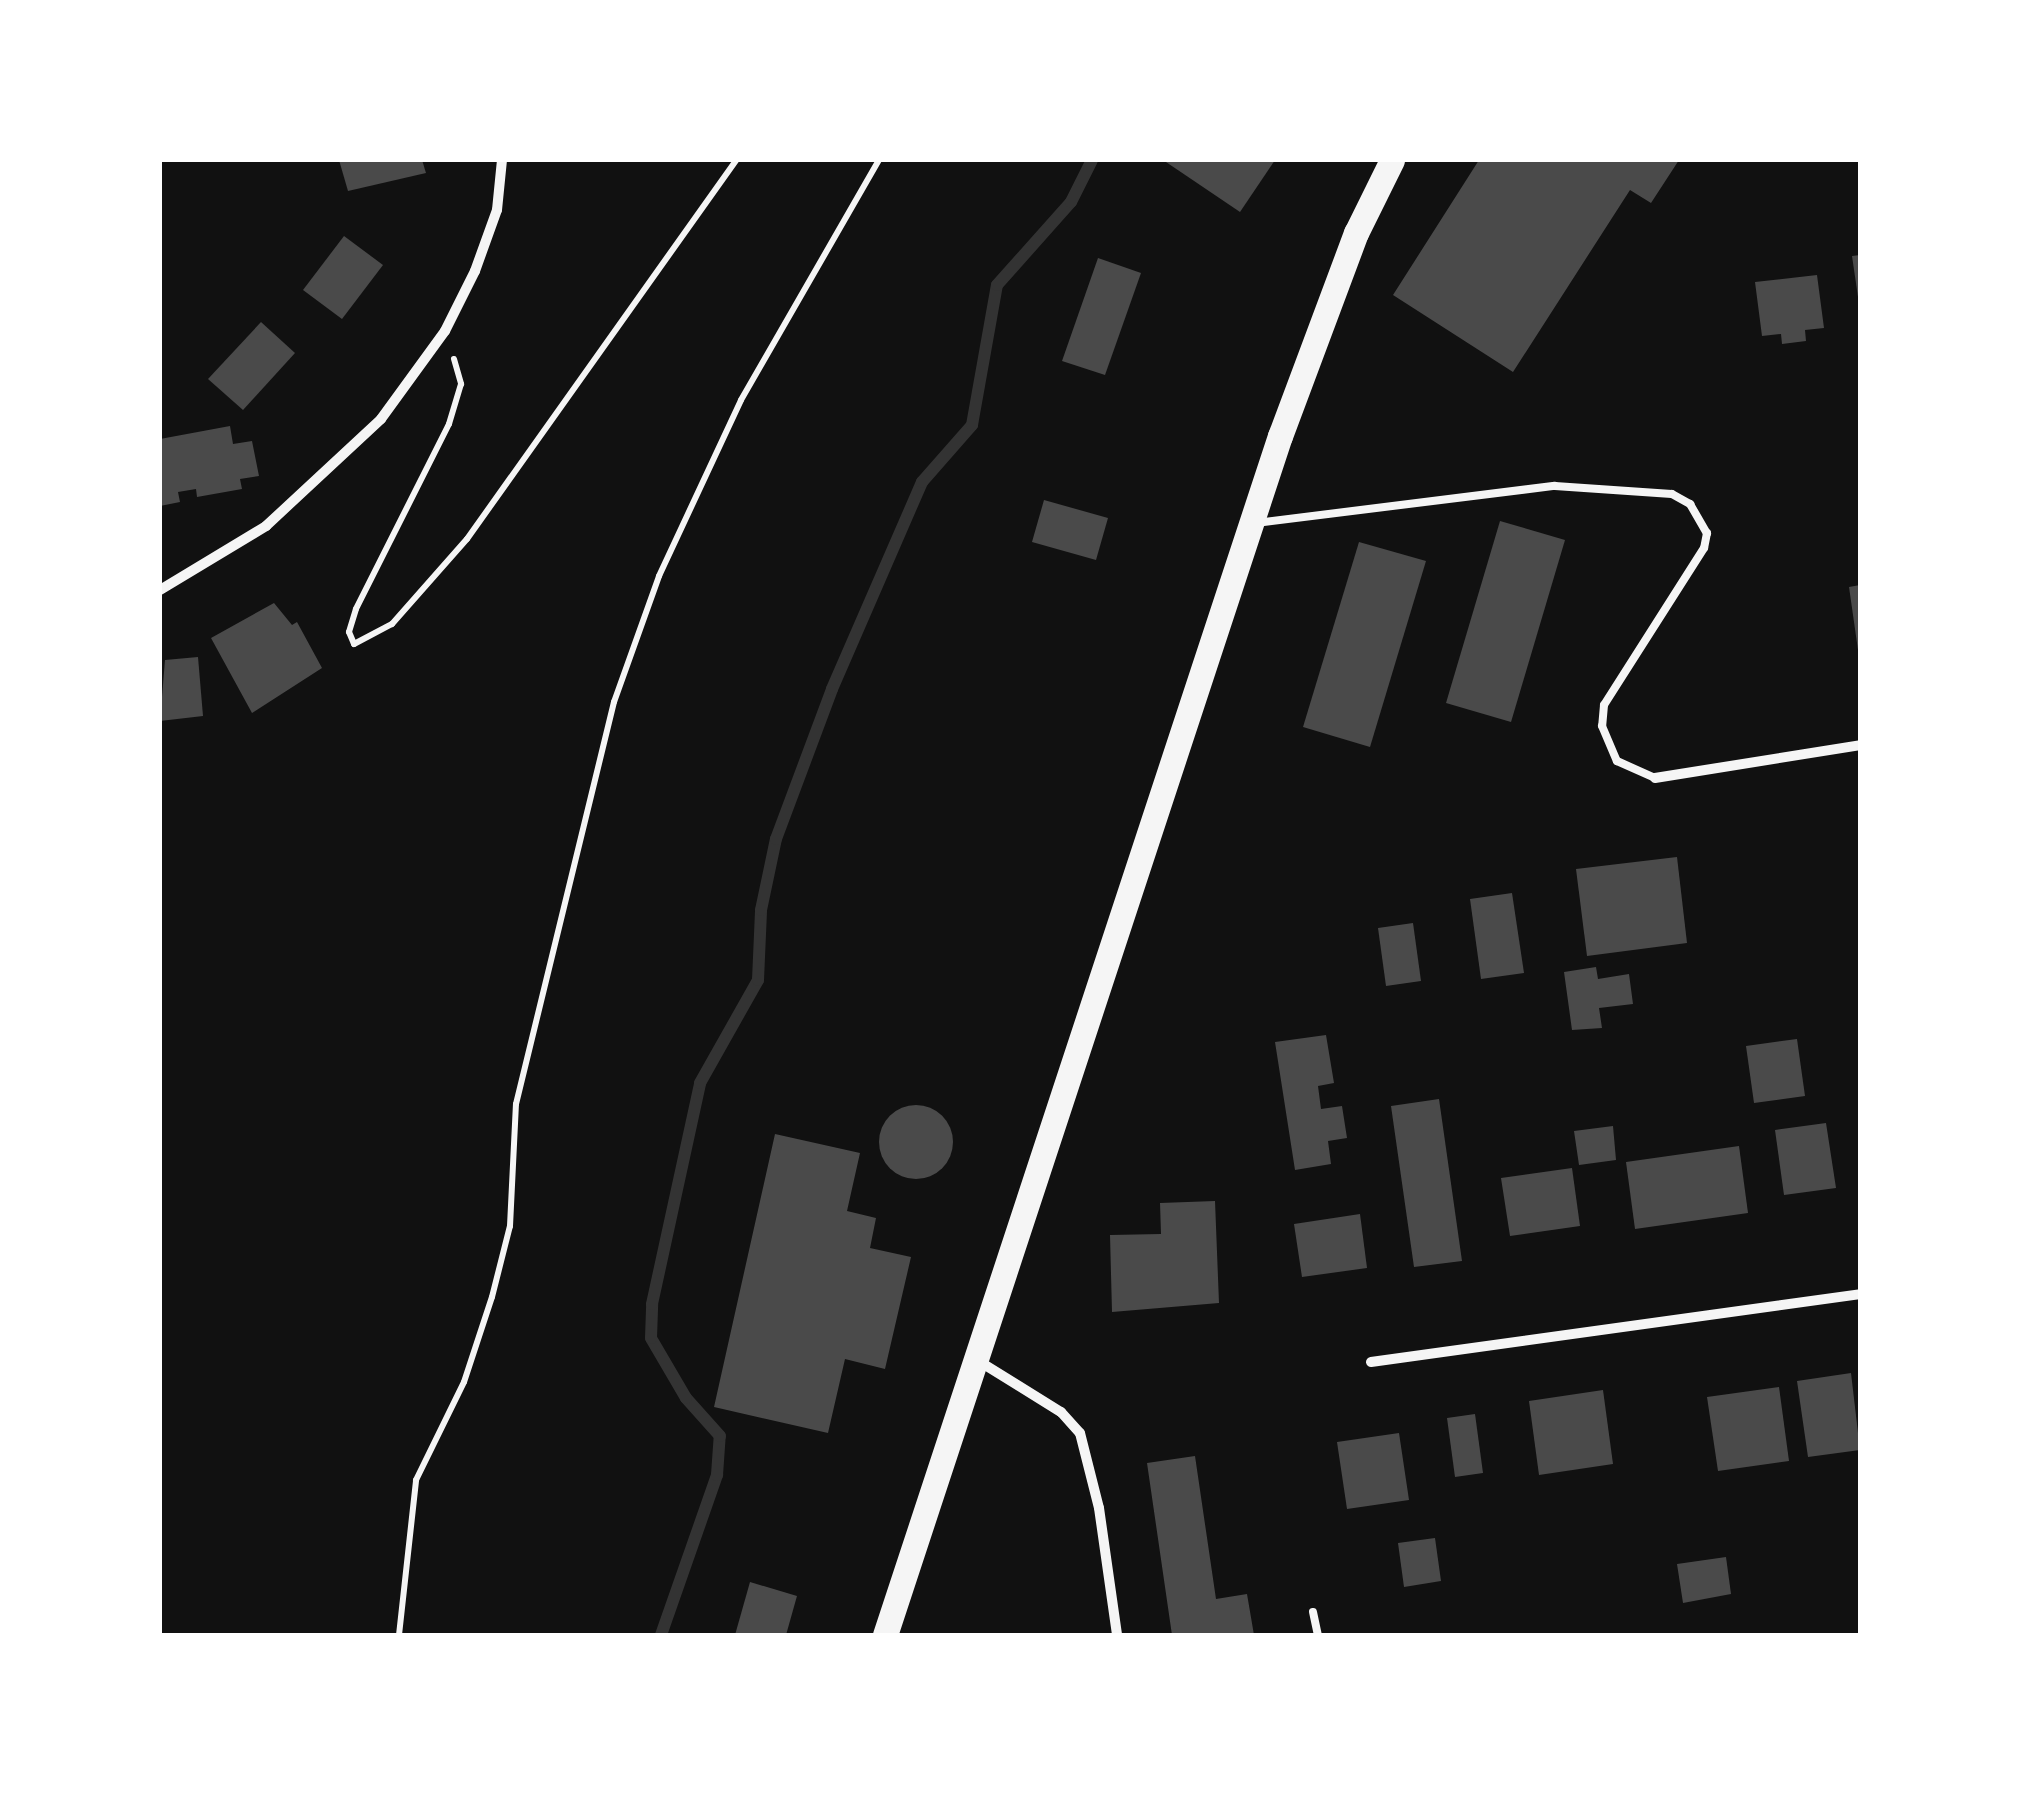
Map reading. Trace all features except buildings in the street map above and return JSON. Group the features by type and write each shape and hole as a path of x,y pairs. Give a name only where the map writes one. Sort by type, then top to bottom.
{"main road":[{"path":"885,1635 1252,524 1356,233 1392,160"}],"street":[{"path":"160,590 266,526 381,418 446,332 497,210 502,160"},
{"path":"1655,778 1860,745"},
{"path":"1371,1362 1860,1294"},
{"path":"978,1360 1061,1412 1080,1434 1099,1508 1117,1635"}],"lane":[{"path":"1252,524 1555,486 1672,494 1690,504 1706,533 1704,548 1604,705 1602,726 1617,761 1655,778"},
{"path":"1313,1612 1318,1635"}],"path":[{"path":"446,332 461,384 356,609 349,632 354,644 392,624 467,539 736,160"},
{"path":"399,1635 416,1480 464,1382 510,1226 516,1104 614,702 658,576 734,414 878,160"}],"waterway":[{"path":"661,1635 717,1475 720,1436 686,1398 651,1338 652,1304 700,1083 758,980 761,910 776,839 832,689 922,482 972,425 997,285 1071,202 1092,160"}]}
